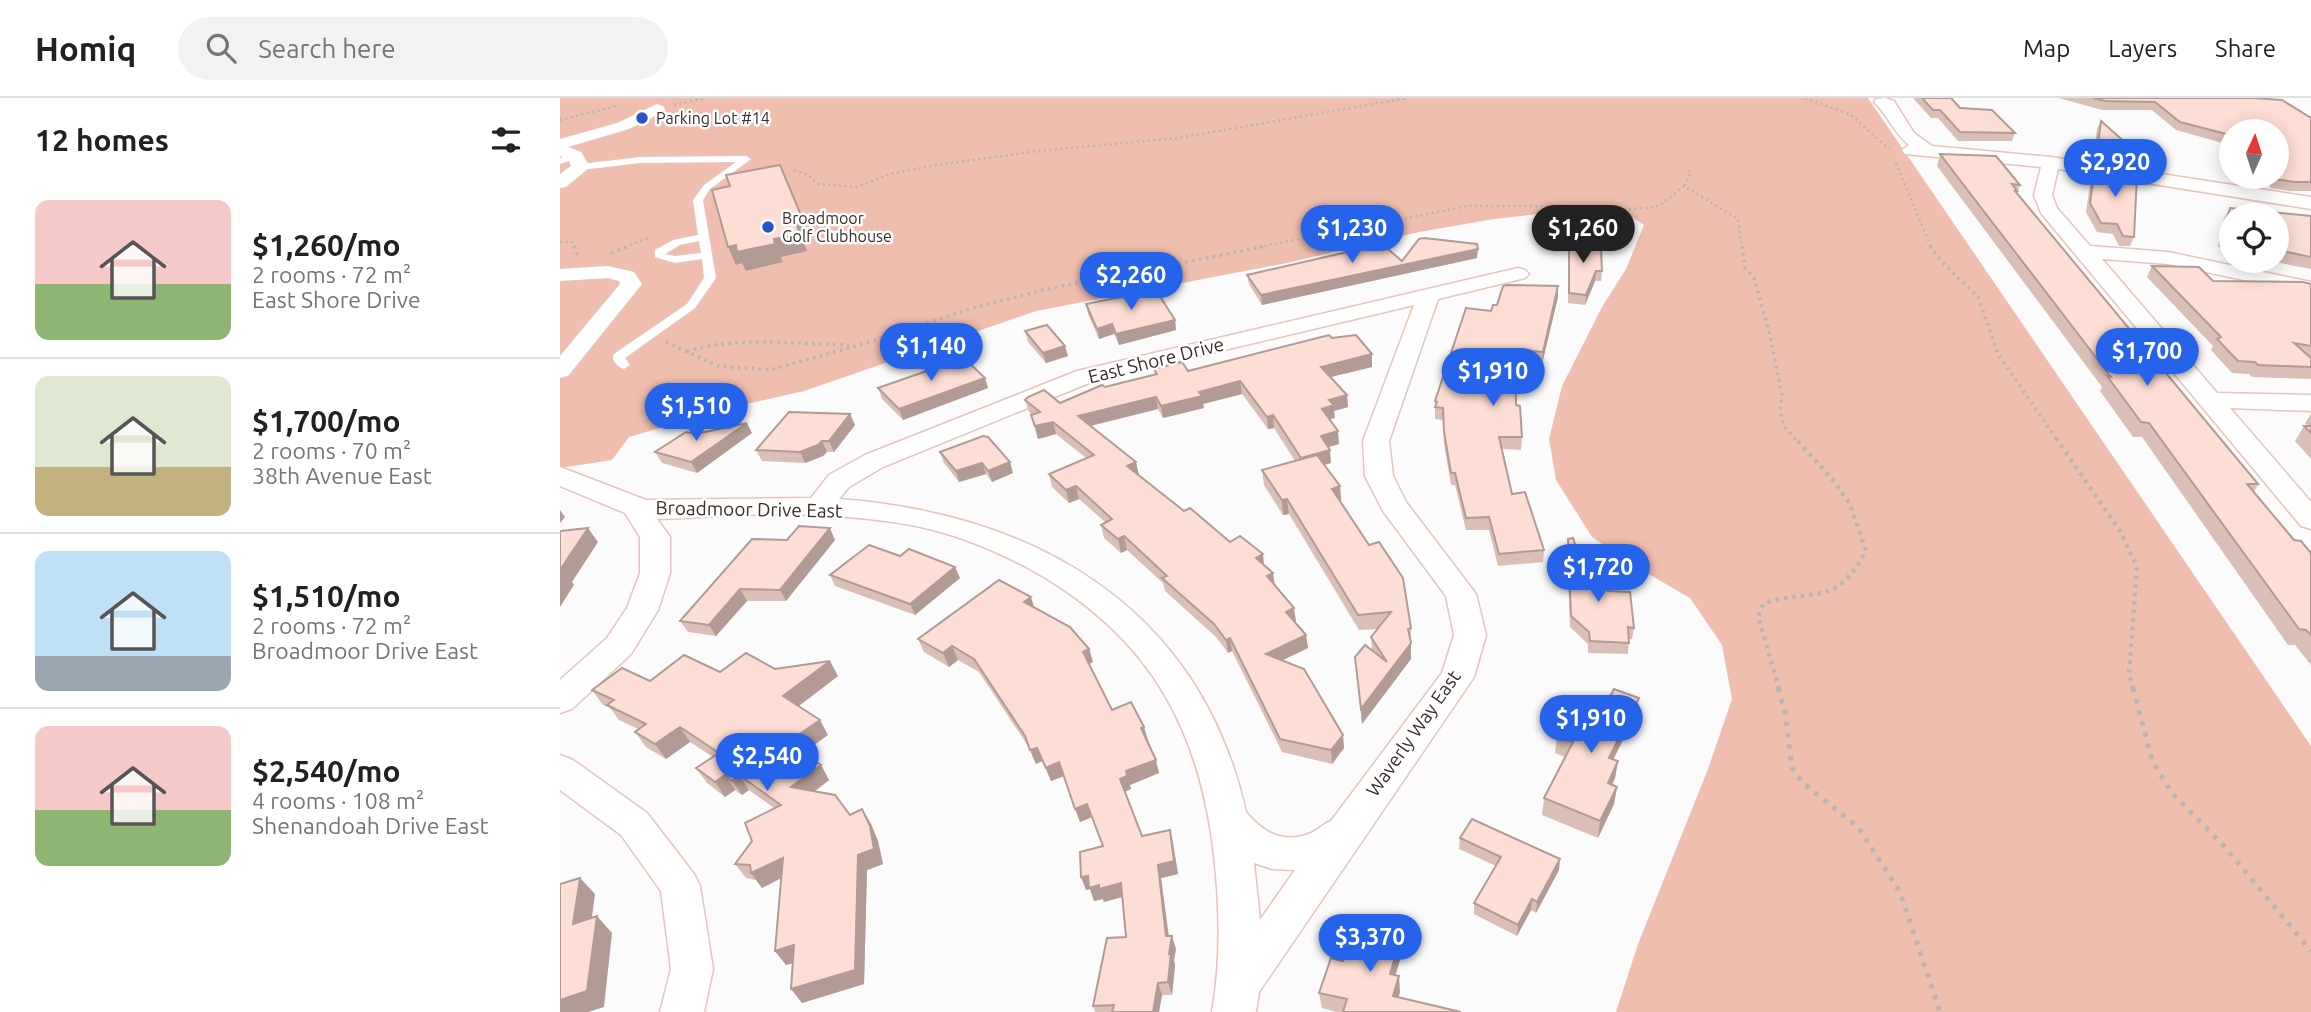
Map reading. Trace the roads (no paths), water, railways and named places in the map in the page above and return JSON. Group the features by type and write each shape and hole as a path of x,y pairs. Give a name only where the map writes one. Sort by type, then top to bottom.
{"street":[{"path":"1882,102 1888,104 1919,150 2001,155 2311,204"},
{"path":"560,144 623,126 657,109"},
{"path":"560,183 569,159"},
{"path":"2051,162 2043,195 2048,209 2311,520"},
{"path":"2085,252 2168,258 2311,288"},
{"path":"560,275 616,273 627,276 631,284 560,371"},
{"name":"East Shore Drive","path":"819,507 839,481 874,461 1086,376 1518,274"},
{"name":"Waverly Way East","path":"1237,998 1350,824 1457,677 1470,635 1461,594 1393,505 1379,476 1376,441 1428,296"},
{"path":"2212,400 2311,403"},
{"name":"Broadmoor Drive East","path":"560,475 635,506 819,507 905,515 972,533 1040,561 1073,579 1102,600 1151,646 1194,712 1209,746 1231,822 1238,883 1237,998"},
{"path":"560,700 619,646 642,610 655,573 655,537 635,506"},
{"path":"560,770 635,824 680,886 692,970 682,1012"},
{"name":"Waverly Way East","path":"1231,822 1248,842 1262,850 1281,854 1301,853 1320,847 1337,837 1350,824"}],"lane":[{"path":"569,159 746,159 707,187 698,200 710,278 701,295 678,317 647,335 618,357 624,365"},
{"path":"704,237 677,242 660,250 659,255 675,259 706,255"}],"place":[{"name":"Parking Lot #14","path":"642,118"},
{"name":"Broadmoor Golf Clubhouse","path":"768,227"}]}
